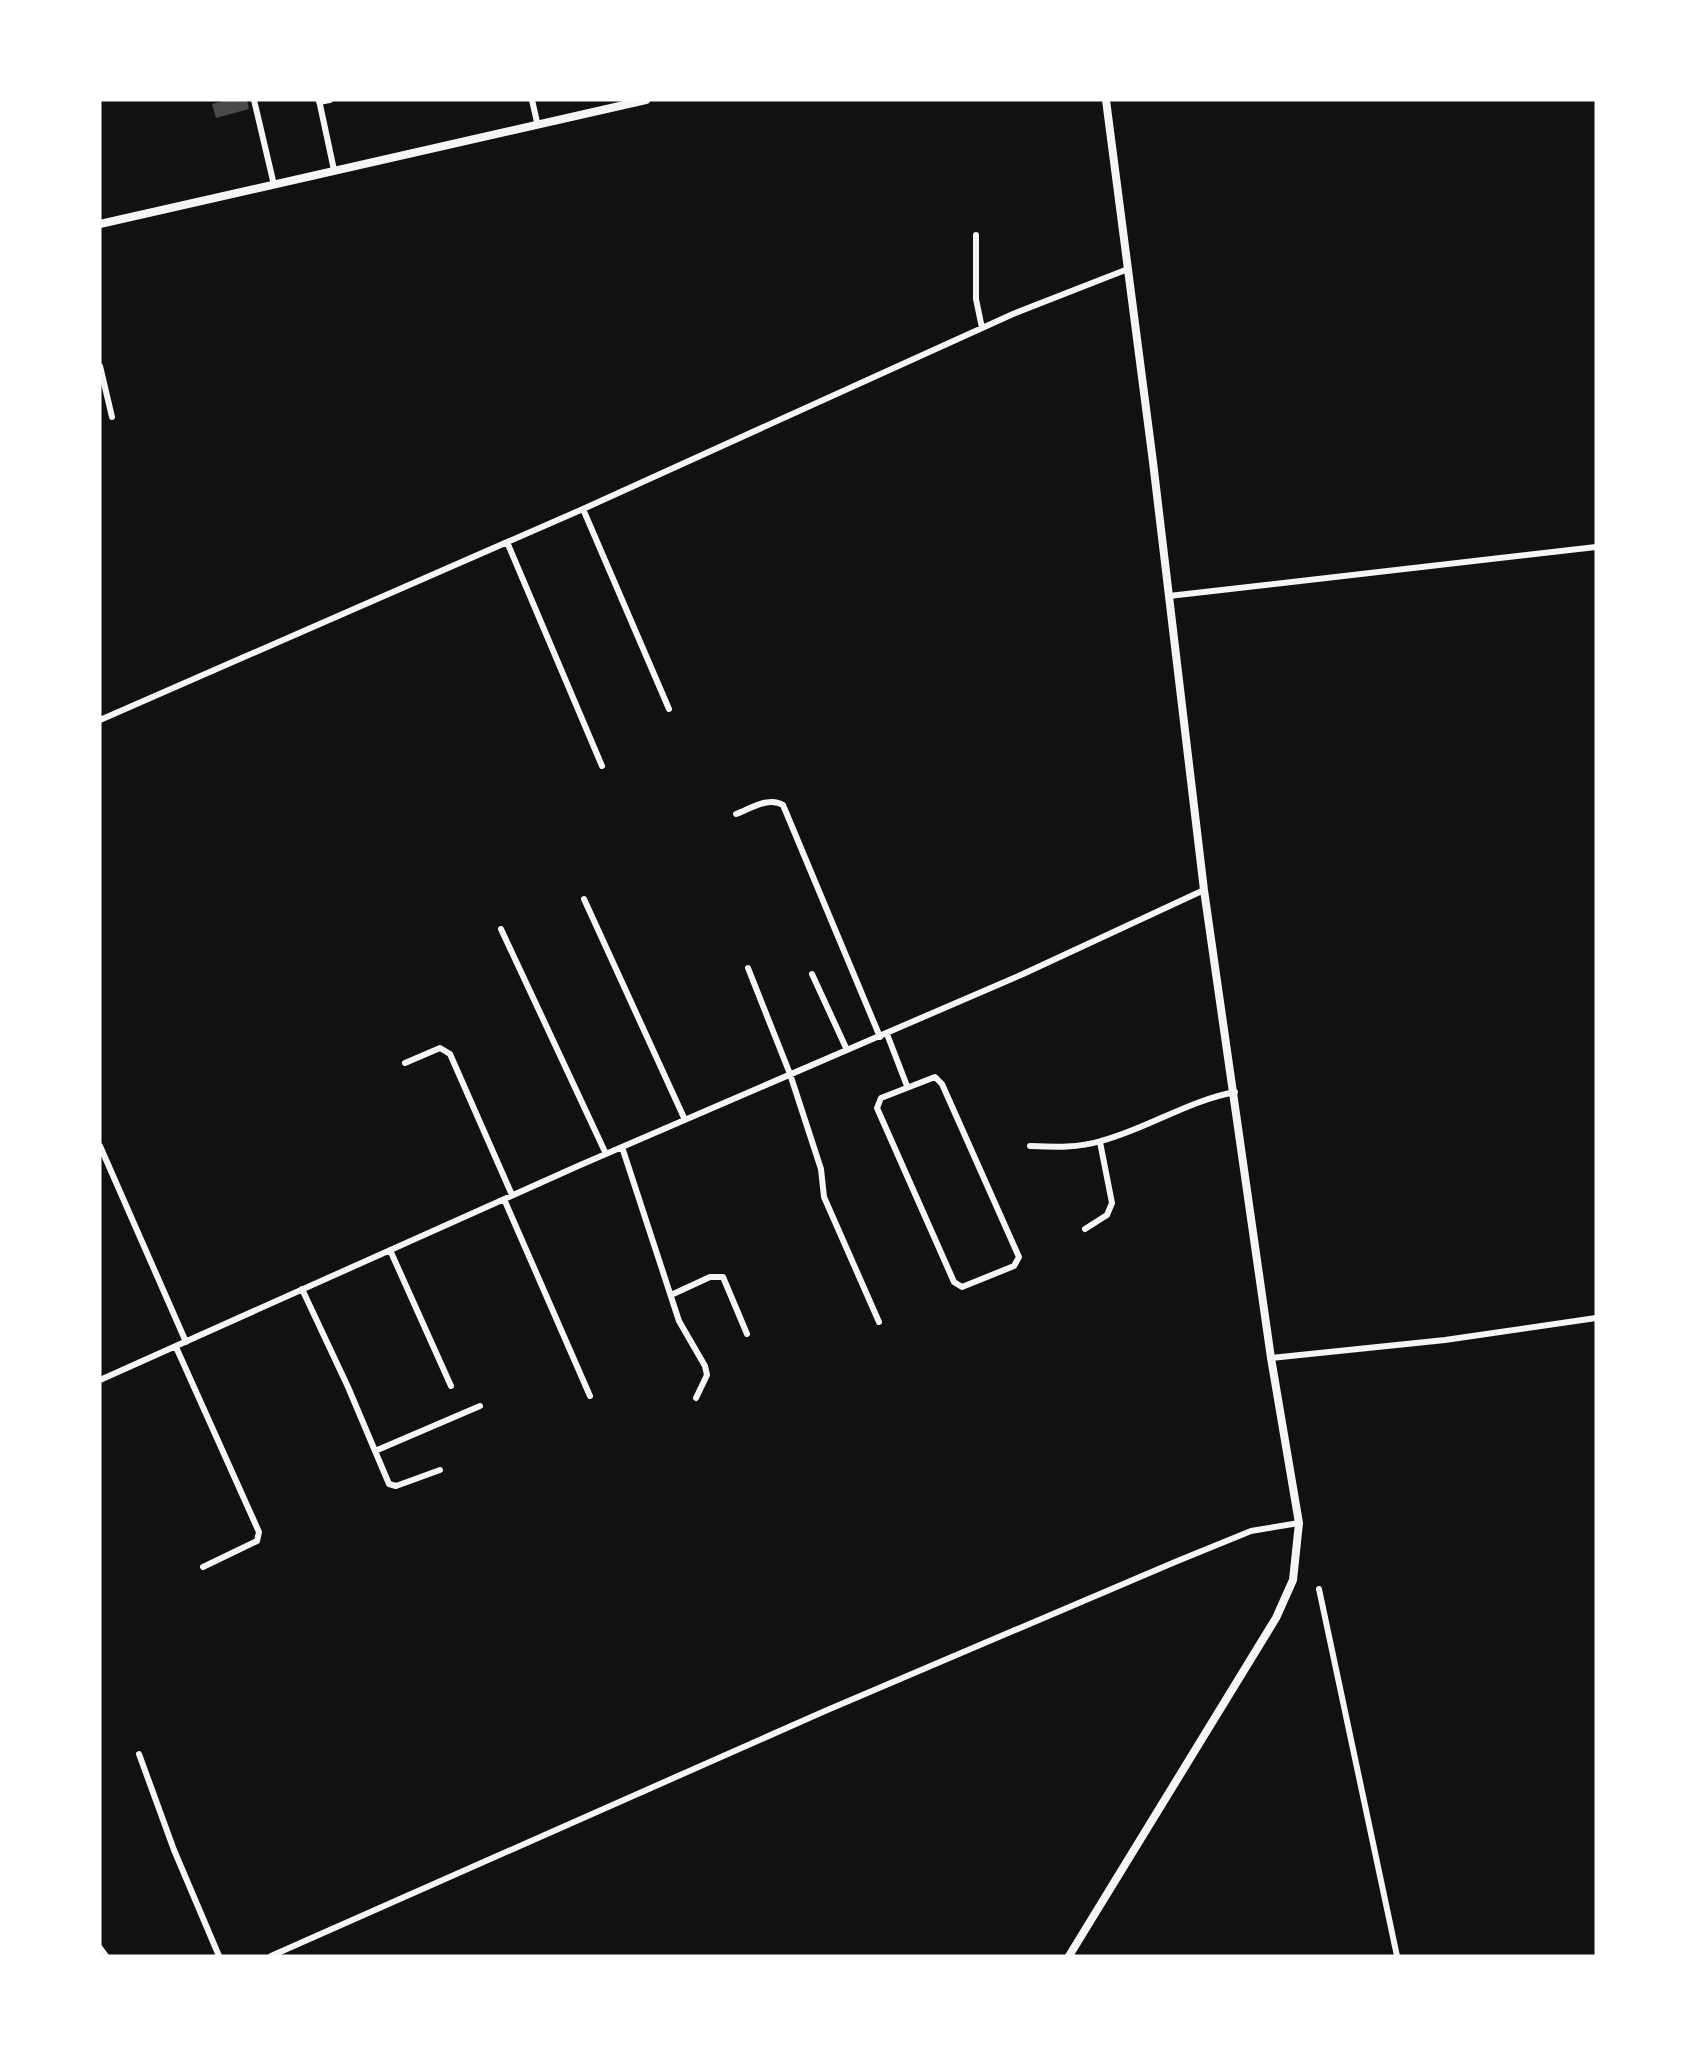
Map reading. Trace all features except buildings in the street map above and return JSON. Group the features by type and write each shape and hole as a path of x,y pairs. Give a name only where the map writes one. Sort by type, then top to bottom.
{"main road":[{"path":"100,224 537,122 646,100"},
{"path":"1069,1956 1276,1618 1293,1580 1299,1523 1271,1358 1204,891 1106,100"}],"street":[{"path":"254,100 274,185"},
{"path":"330,100 319,101 334,170"},
{"path":"532,100 537,122"},
{"path":"976,235 976,299 982,328"},
{"path":"100,720 583,509 982,328 1128,269"},
{"path":"100,366 111,416"},
{"path":"583,509 669,709"},
{"path":"507,542 602,766"},
{"path":"1169,596 1596,547"},
{"path":"736,814 766,802 783,805 907,1086"},
{"path":"100,1380 512,1195 883,1035 1204,891"},
{"path":"584,899 685,1120"},
{"path":"501,929 606,1154"},
{"path":"748,968 790,1074 821,1169 824,1197 879,1322"},
{"path":"812,974 847,1050"},
{"path":"405,1063 440,1048 450,1054 512,1195"},
{"path":"928,1078 939,1079 1019,1257 1014,1266 962,1287 954,1282 877,1108 881,1098 907,1086 928,1078"},
{"path":"1030,1146 1075,1147 1100,1142 1212,1096 1234,1092"},
{"path":"1085,1229 1107,1215 1112,1203 1100,1142"},
{"path":"100,1146 186,1342"},
{"path":"622,1147 679,1321 705,1366 707,1375 696,1398"},
{"path":"504,1199 590,1396"},
{"path":"390,1250 451,1386"},
{"path":"671,1295 710,1277 723,1277 747,1334"},
{"path":"302,1289 391,1486 440,1470"},
{"path":"1271,1358 1444,1340 1596,1318"},
{"path":"176,1347 259,1532 257,1541 203,1567"},
{"path":"375,1451 480,1406"},
{"path":"271,1956 825,1711 1156,1570 1251,1531 1299,1523"},
{"path":"1319,1589 1397,1956"},
{"path":"139,1754 174,1850 219,1956"},
{"path":"100,1948 106,1956"}]}
